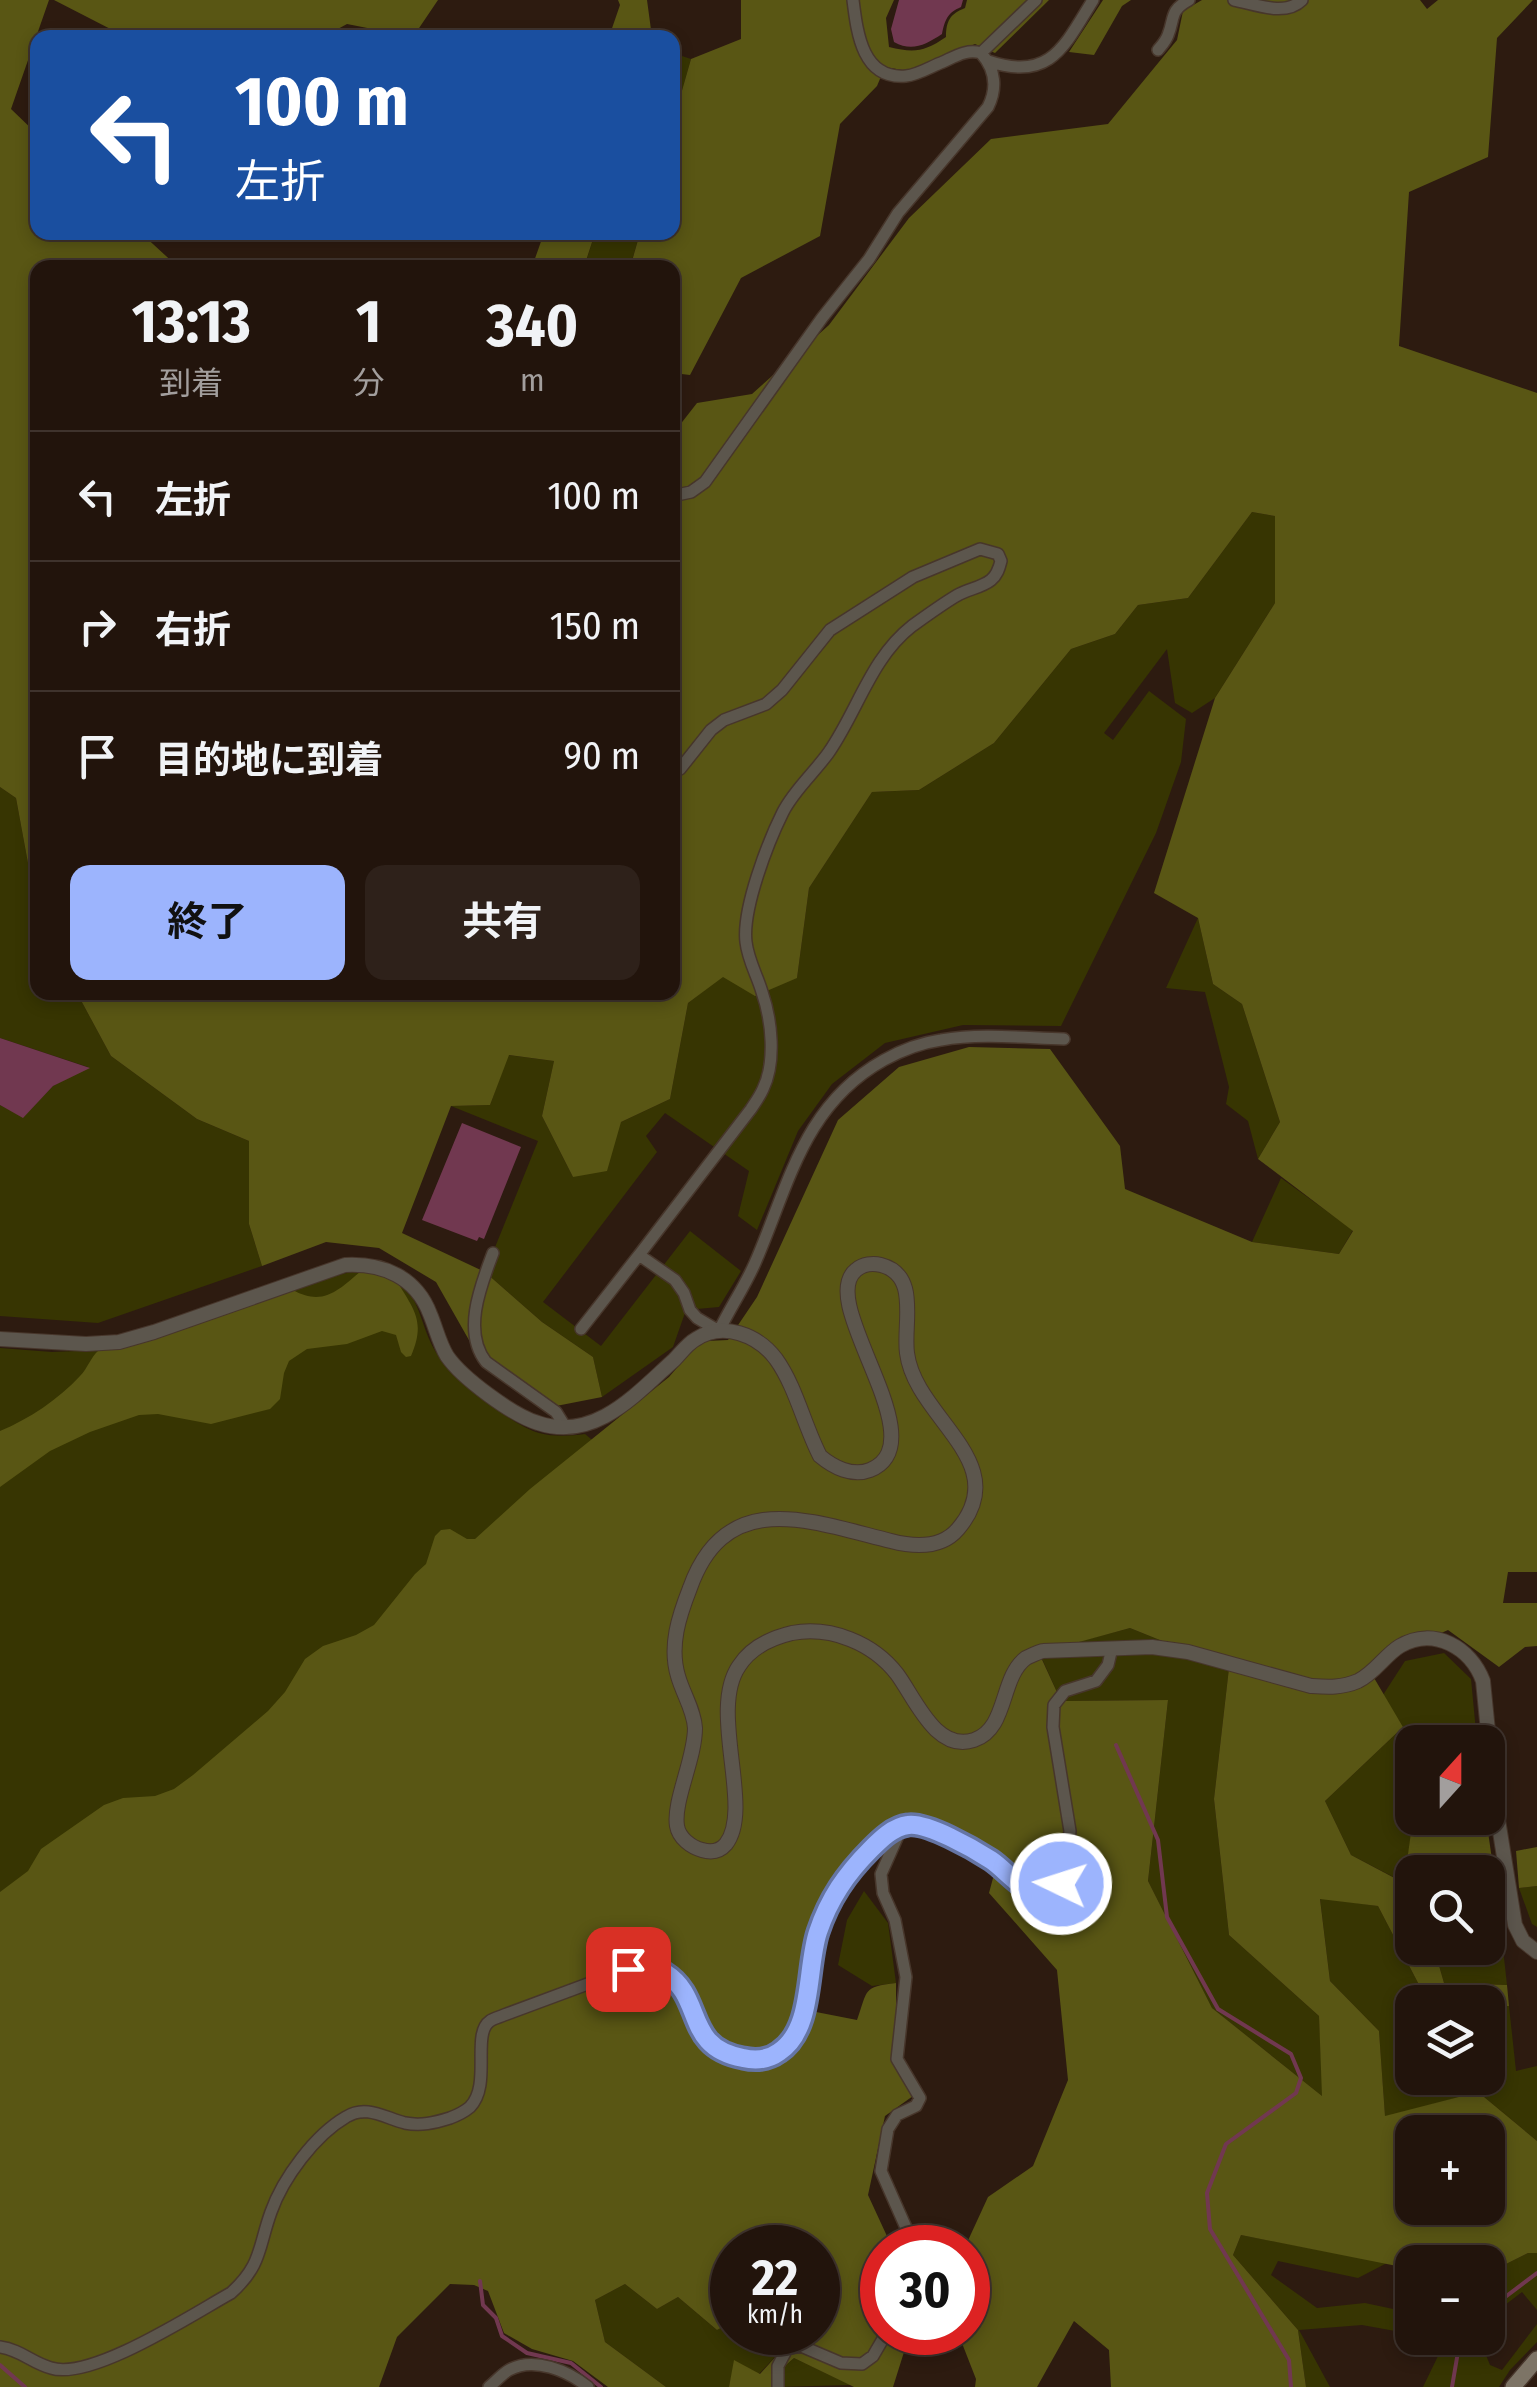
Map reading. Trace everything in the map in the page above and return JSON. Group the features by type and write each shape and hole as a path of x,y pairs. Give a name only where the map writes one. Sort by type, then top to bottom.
{"main road":[{"path":"1514,2387 1537,2358"}],"street":[{"path":"853,0 857,34 866,56 877,69 908,76 974,51 1005,66 1042,65 1055,56 1093,0"},
{"path":"984,57 1036,0"},
{"path":"1158,50 1168,34 1171,17 1179,5 1189,0"},
{"path":"1234,0 1281,10 1302,0"},
{"path":"680,494 705,482 898,212 988,108 995,82 984,57"},
{"path":"581,1329 764,1089 770,1032 746,944 746,924 775,828 786,806 829,752 885,654 909,628 958,594 988,582 999,570 998,554 980,549 913,577 830,630 782,690 766,704 724,720 711,730 680,769"},
{"path":"719,1331 754,1268 796,1160 813,1126 837,1094 866,1070 906,1048 942,1039 1064,1039"},
{"path":"493,1253 479,1293 474,1337 478,1352 486,1362 556,1412 566,1428"},
{"path":"638,1255 674,1280 697,1318 719,1331"},
{"path":"0,1339 120,1342 346,1265 374,1266 409,1281 424,1299 445,1354 457,1368 510,1410 538,1424 566,1428 604,1418 625,1404 692,1340 719,1331 748,1336 765,1346 778,1362 820,1456 832,1466 857,1472 882,1462 892,1433 851,1314 848,1282 865,1265 887,1266 897,1272 908,1301 907,1352 913,1377 968,1455 975,1471 976,1489 965,1520 953,1536 939,1543 898,1543 847,1530 766,1518 743,1523 707,1550 680,1613 674,1646 677,1673 695,1721 694,1748 678,1808 677,1830 686,1842 715,1852 724,1848 732,1832 735,1813 730,1684 744,1659 766,1642 789,1634 812,1631 844,1637 870,1649 894,1671 930,1724 941,1735 956,1741 973,1741 986,1732 996,1718 1012,1673 1027,1657 1043,1650 1152,1647 1188,1652 1332,1688 1363,1679 1398,1646 1429,1639 1462,1650 1477,1664 1484,1681 1495,1801 1516,1925 1522,1941 1537,1952"},
{"path":"0,2347 14,2349 52,2369 80,2369 118,2354 231,2293 246,2279 261,2250 271,2212 285,2182 322,2134 353,2112 376,2112 406,2123 430,2124 464,2112 475,2102 481,2087 483,2030 489,2021 504,2015 628,1969 651,1968 666,1974 685,1993 701,2034 716,2049 763,2060 782,2050 799,2028 811,1955 845,1875 896,1827 912,1824 929,1828 991,1860 1025,1887 1040,1894 1051,1892 1061,1884 1066,1872 1070,1832 1053,1728 1054,1705 1064,1691 1096,1682 1108,1666 1112,1648"},
{"path":"896,1827 897,1838 880,1874 895,1920 906,1977 897,2059 920,2098 916,2106 897,2115 888,2129 881,2171 905,2225"},
{"path":"778,2387 778,2366 787,2350 801,2346 841,2362 862,2364 874,2355"},
{"path":"489,2387 509,2370 528,2364 560,2370 588,2387"}],"shaded area":[{"path":"0,0 49,0 39,30 30,30 30,54 11,109 30,127 30,240 149,240 170,260 30,260 30,874 16,798 0,787"},
{"path":"54,0 438,0 418,30 377,30 347,24 336,30 112,30"},
{"path":"618,0 647,0 651,30 611,30 620,5"},
{"path":"741,0 894,0 886,18 889,47 912,50 931,46 946,37 950,19 965,8 967,0 1049,0 995,53 975,44 908,71 885,67 877,86 840,124 820,236 741,278 690,375 680,374 680,260 632,260 638,240 680,240 680,98 691,59 741,39"},
{"path":"899,0 963,0 961,7 947,18 942,34 913,47 894,42 891,29"},
{"path":"1103,0 1131,0 1122,6 1094,55 1069,52"},
{"path":"1202,0 1420,0 1427,9 1438,0 1533,0 1497,38 1488,157 1409,192 1399,346 1537,393 1537,1572 1508,1572 1503,1603 1537,1603 1537,1646 1525,1647 1499,1667 1448,1630 1367,1666 1402,1725 1395,1725 1395,1735 1325,1801 1351,1855 1395,1878 1395,1939 1378,1906 1320,1899 1330,1981 1379,2031 1385,2116 1466,2095 1482,2095 1537,2141 1537,2253 1528,2253 1505,2264 1505,2245 1395,2245 1395,2266 1241,2235 1233,2255 1298,2330 1306,2387 1111,2387 1109,2350 1074,2321 1037,2387 975,2387 967,2355 990,2355 990,2225 975,2225 988,2197 1033,2166 1068,2080 1057,1970 989,1893 1000,1852 921,1819 887,1821 820,1902 819,1960 811,2011 857,2020 868,1992 896,1983 896,2067 913,2096 885,2116 868,2195 882,2225 860,2225 860,2355 903,2355 893,2387 854,2387 794,2358 772,2377 775,2387 729,2387 734,2360 760,2374 777,2355 840,2355 840,2225 710,2225 710,2324 678,2297 657,2309 625,2284 595,2300 605,2342 666,2387 608,2387 573,2361 532,2349 504,2333 488,2291 474,2285 450,2284 397,2337 379,2387 0,2387 0,1892 28,1871 41,1849 104,1805 123,1798 155,1796 174,1789 193,1775 268,1711 305,1659 323,1646 374,1625 426,1564 435,1536 441,1530 450,1529 475,1539 530,1489 669,1377 695,1347 706,1341 728,1340 757,1297 838,1120 899,1067 969,1047 1050,1049 1120,1146 1125,1189 1252,1242 1339,1254 1353,1231 1258,1159 1280,1122 1242,1004 1213,984 1198,918 1154,893 1215,698 1275,603 1275,516 1252,512 1188,598 1138,605 1115,634 1071,649 994,743 919,790 872,792 809,888 797,978 755,996 723,977 688,1003 670,1099 621,1122 607,1171 573,1177 542,1116 554,1061 509,1055 490,1105 451,1106 402,1233 485,1272 542,1322 593,1357 602,1397 551,1407 482,1363 436,1282 379,1248 326,1242 262,1266 249,1224 249,1141 197,1119 111,1056 81,1000 680,1000 680,425 697,403 752,394 829,325 909,218 991,139 1108,124 1177,40 1183,11","holes":["1130,1628 1229,1668 1214,1799 1229,1935 1319,2016 1322,2096 1212,2008 1148,1881 1168,1700 1061,1701 1039,1653"]},
{"path":"680,55 691,59 680,98"},
{"path":"542,240 593,240 586,260 534,260"},
{"path":"593,240 638,240 632,260 587,260"},
{"path":"1252,512 1275,516 1275,603 1215,698 1192,713 1175,703 1167,649 1104,733 1113,740 1149,691 1186,719 1181,762 1156,833 1061,1026 963,1025 885,1043 832,1084 798,1131 757,1230 738,1216 749,1171 665,1113 646,1136 657,1152 543,1302 601,1346 690,1231 741,1271 719,1307 686,1310 673,1347 602,1397 593,1357 542,1322 485,1272 538,1141 451,1106 490,1105 508,1055 554,1061 542,1116 573,1177 621,1122 670,1099 688,1003 723,976 797,978 809,888 872,792 919,790 994,743 1071,649 1115,634 1138,605 1188,598"},
{"path":"0,787 16,798 30,874 30,1000 81,1000 111,1056 197,1119 249,1141 249,1224 262,1266 98,1323 0,1316 0,1105 23,1117 53,1086 88,1067 0,1038"},
{"path":"1198,918 1213,984 1242,1004 1280,1122 1258,1159 1248,1121 1226,1104 1229,1087 1205,992 1166,988"},
{"path":"0,1038 90,1068 53,1086 23,1118 0,1105"},
{"path":"462,1123 521,1147 484,1239 479,1237 477,1241 422,1220"},
{"path":"1281,1178 1353,1230 1339,1254 1252,1242"},
{"path":"362,1270 394,1276 406,1297 418,1332 411,1356 401,1352 396,1335 382,1331 347,1344 307,1349 289,1361 280,1399 270,1409 211,1424 158,1414 139,1415 50,1451 0,1487 0,1431 63,1393 99,1350 293,1290 313,1297 330,1294"},
{"path":"371,1271 389,1277 411,1295 440,1358 471,1390 528,1429 550,1435 585,1434 597,1444 595,1463 0,1932 0,1348 52,1352 126,1349 329,1278"},
{"path":"1130,1628 1229,1668 1214,1799 1229,1935 1319,2016 1323,2097 1212,2008 1148,1881 1168,1700 1061,1701 1039,1652"},
{"path":"1444,1653 1471,1679 1475,1725 1402,1725 1383,1695 1405,1661"},
{"path":"1395,1735 1395,1835 1411,1835 1408,1855 1395,1855 1395,1878 1351,1855 1325,1801"},
{"path":"1411,1835 1488,1835 1491,1855 1408,1855"},
{"path":"1537,1847 1537,1886 1519,1888 1516,1851"},
{"path":"1537,1886 1537,1927 1532,1924 1519,1888"},
{"path":"864,1891 888,1923 896,1983 872,1986 838,1965 847,1920"},
{"path":"1320,1898 1378,1906 1395,1939 1395,1965 1409,1965 1419,1985 1395,1985 1395,2095 1467,2095 1385,2117 1379,2031 1330,1981"},
{"path":"1409,1965 1439,1965 1444,1983 1507,1985 1509,2006 1505,2006 1505,1985 1419,1985"},
{"path":"1439,1965 1505,1965 1507,1985 1444,1983"},
{"path":"1505,2006 1509,2006 1516,2071 1537,2066 1537,2141 1482,2095 1505,2095"},
{"path":"1241,2235 1387,2263 1358,2278 1278,2261 1271,2275 1317,2308 1365,2303 1395,2309 1395,2331 1362,2325 1299,2330 1330,2387 1306,2387 1298,2330 1233,2255"},
{"path":"1528,2253 1537,2253 1537,2310 1522,2292 1505,2305 1505,2264"},
{"path":"625,2284 657,2309 678,2297 710,2324 710,2355 777,2355 759,2374 735,2361 729,2387 666,2387 605,2342 595,2300"},
{"path":"1537,2324 1537,2342 1499,2387 1423,2387 1439,2355 1486,2355 1490,2365 1502,2370"},
{"path":"794,2358 851,2385 775,2387 772,2377"}],"waterway":[{"path":"1116,1745 1158,1840 1167,1917 1218,2009 1291,2054 1301,2078 1296,2093 1226,2144 1207,2193 1210,2229 1289,2360 1291,2387"},
{"path":"1505,2297 1537,2273"},
{"path":"480,2281 483,2305 496,2318 502,2336 527,2353 571,2363 601,2387"},
{"path":"1452,2387 1457,2355"},
{"path":"0,2365 25,2387"}],"route":[{"path":"628,1969 651,1968 666,1974 685,1993 701,2034 716,2049 763,2060 782,2050 799,2028 811,1955 845,1875 896,1827 912,1824 929,1828 991,1860 1040,1894 1061,1884"}]}
